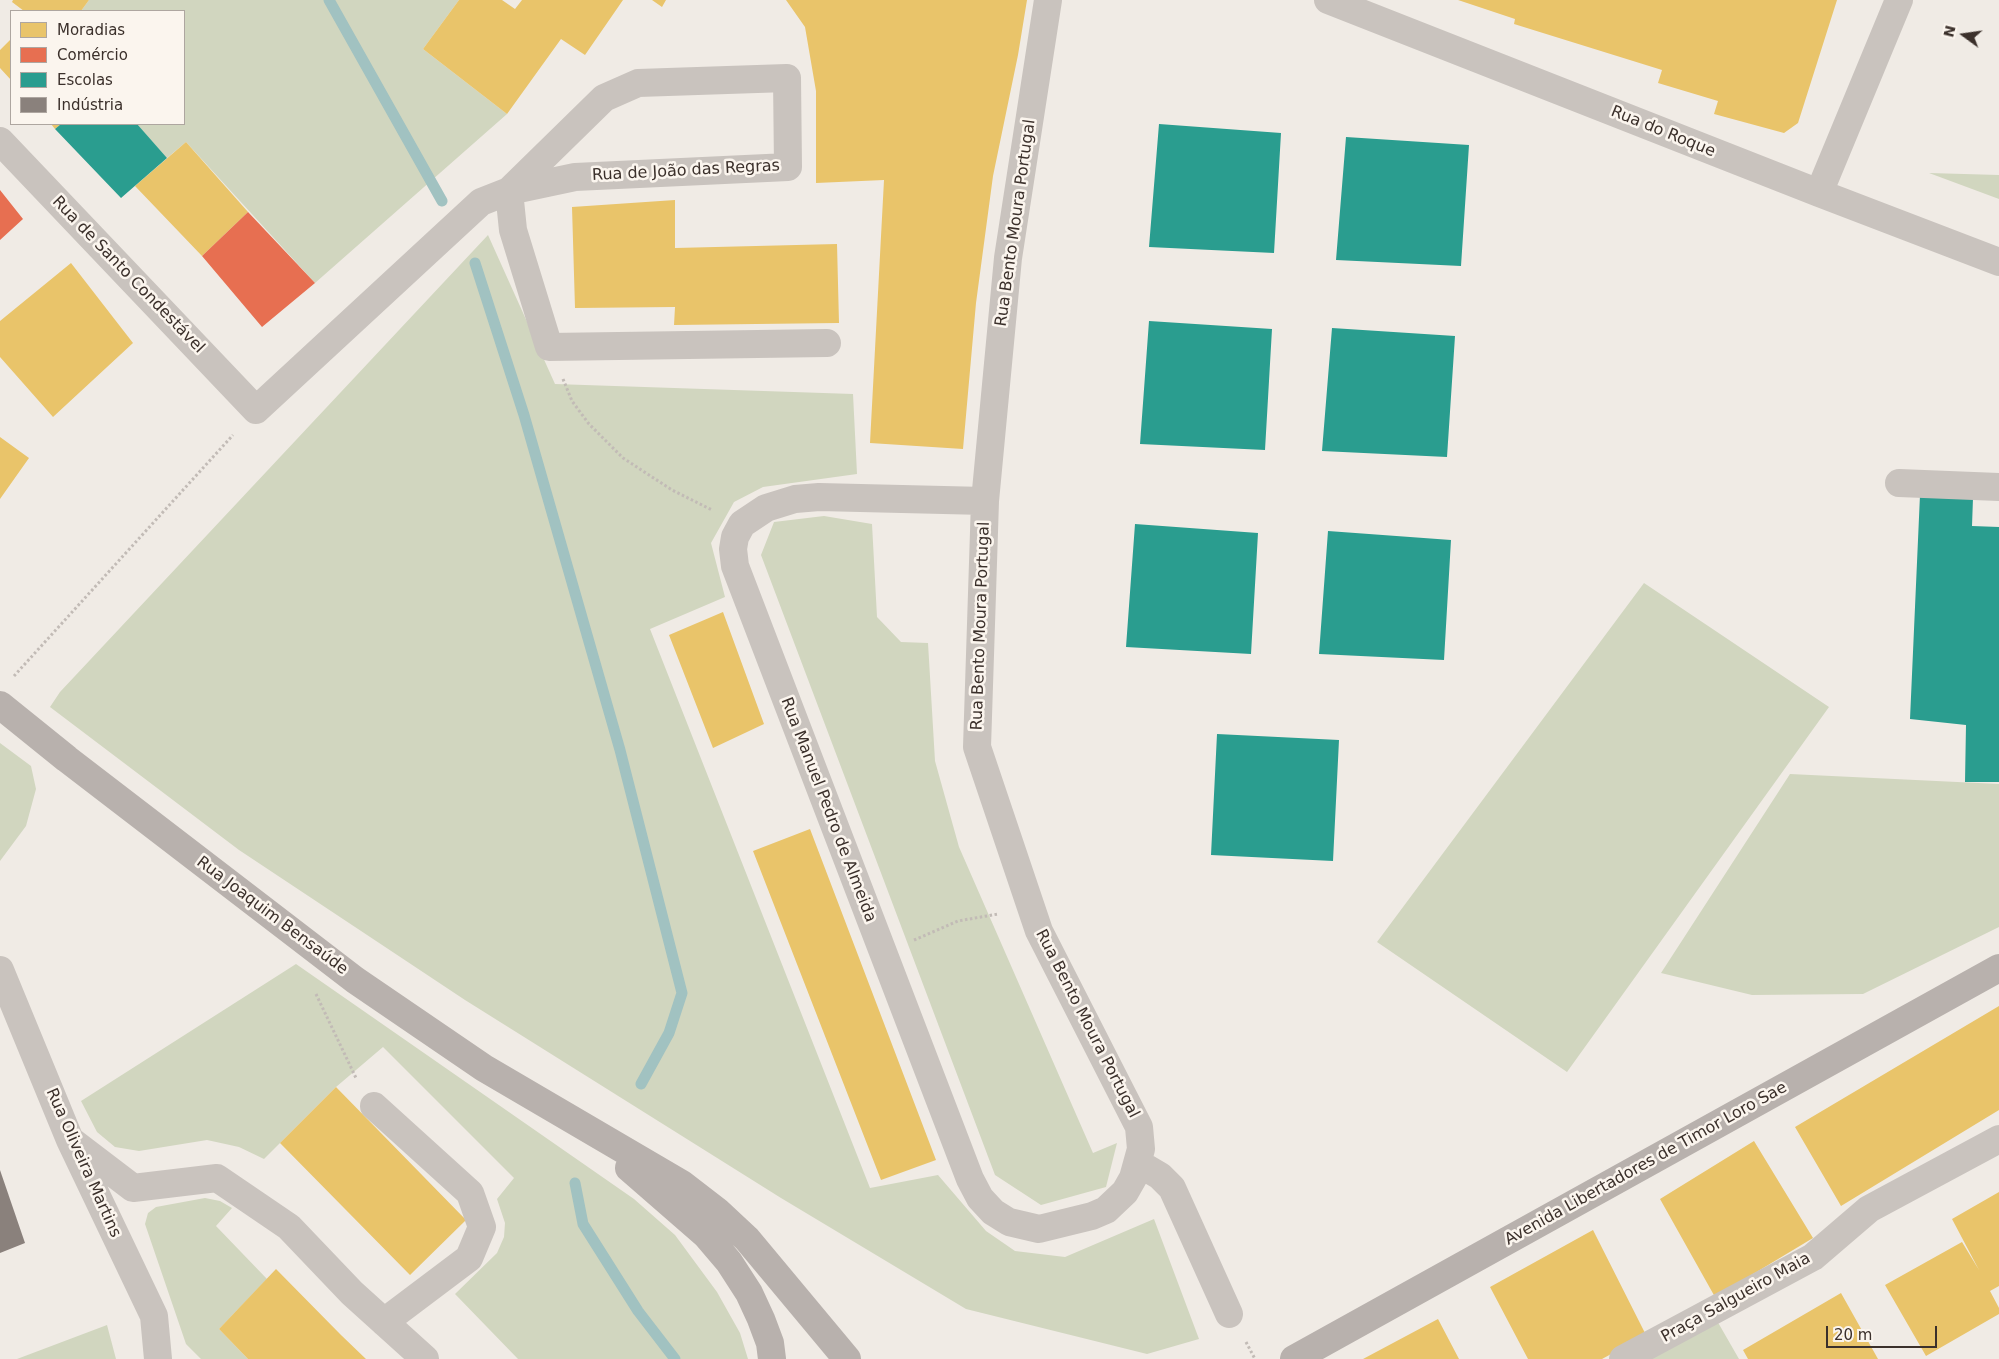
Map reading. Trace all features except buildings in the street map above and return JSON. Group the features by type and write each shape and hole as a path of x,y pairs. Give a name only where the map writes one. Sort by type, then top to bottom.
{"main road":[{"name":"Rua Joaquim Bensaúde","path":"0,705 355,980 484,1068 650,1164 682,1184 717,1211 747,1239 846,1359"},
{"name":"Avenida Libertadores de Timor Loro Sae","path":"1294,1359 1999,968"},
{"name":"Rua Joaquim Bensaúde","path":"555,1110 668,1200 706,1235 729,1262 749,1293 770,1343 772,1359"}],"street":[{"name":"Rua Bento Moura Portugal","path":"1048,0 1008,258 985,502 977,747 1039,931 1138,1126 1141,1149 1138,1163 1125,1192 1106,1210"},
{"name":"Rua do Roque","path":"1328,0 1819,194 1999,262"},
{"path":"1819,194 1899,0"},
{"name":"Rua de João das Regras","path":"256,410 480,202 510,191 575,177 788,167 787,78 638,83 604,98 510,191"},
{"name":"Rua de Santo Condestável","path":"0,141 256,410"},
{"path":"510,191 513,230 549,347 827,343"},
{"path":"1899,483 1999,487"},
{"path":"742,524 766,508 795,499 819,496 985,502"},
{"name":"Rua Manuel Pedro de Almeida","path":"742,524 735,536 732,549 735,566 970,1179 980,1198 993,1212 1009,1222 1027,1228 1056,1226 1106,1210"},
{"name":"Rua Oliveira Martins","path":"0,970 70,1140 154,1316 158,1359"},
{"path":"374,1106 470,1193 482,1228 469,1258 384,1322"},
{"name":"Praça Salgueiro Maia","path":"1623,1359 1813,1257 1869,1209 1999,1139"},
{"path":"70,1140 133,1188 217,1178 289,1227 352,1293 425,1359"},
{"path":"1138,1163 1160,1176 1172,1188 1229,1314"}],"path":[{"path":"549,347 572,401 589,424 624,458 672,490 742,524"},
{"path":"13,677 256,410"},
{"path":"883,953 958,921 1032,908"},
{"path":"315,991 352,1072 374,1106"}],"green space":[{"path":"89,0 459,0 423,49 507,114 315,283 186,142 167,158 137,125 185,125 185,10 82,10"},
{"path":"1929,173 1999,175 1999,199"},
{"path":"488,235 555,384 853,394 857,474 763,487 734,502 711,543 725,597 650,629 870,1188 938,1175 986,1231 1015,1251 1065,1257 1154,1219 1199,1339 1147,1354 966,1309 781,1198 465,1000 239,850 50,707 60,692"},
{"path":"824,516 872,524 877,617 901,642 928,643 935,761 959,847 1093,1153 1117,1143 1106,1187 1041,1205 995,1175 761,555 774,522"},
{"path":"1644,583 1829,707 1567,1072 1377,942"},
{"path":"0,743 31,766 36,789 26,826 0,861"},
{"path":"1790,774 1999,784 1999,927 1863,994 1752,995 1661,973"},
{"path":"296,964 634,1199 675,1235 717,1292 740,1333 748,1359 518,1359 455,1294 497,1253 504,1237 505,1223 497,1199 514,1178 383,1047 336,1087 264,1159 239,1147 207,1140 139,1151 115,1147 97,1132 81,1101"},
{"path":"205,1198 220,1201 232,1208 216,1226 267,1279 219,1329 248,1359 201,1359 186,1344 145,1224 148,1213 156,1207"},
{"path":"1712,1312 1739,1359 1630,1359"},
{"path":"107,1325 116,1359 17,1359"}],"waterway":[{"path":"329,0 442,201"},
{"path":"475,263 524,415 620,750 682,993 669,1033 641,1084"},
{"path":"575,1183 583,1224 638,1311 675,1359"}]}
